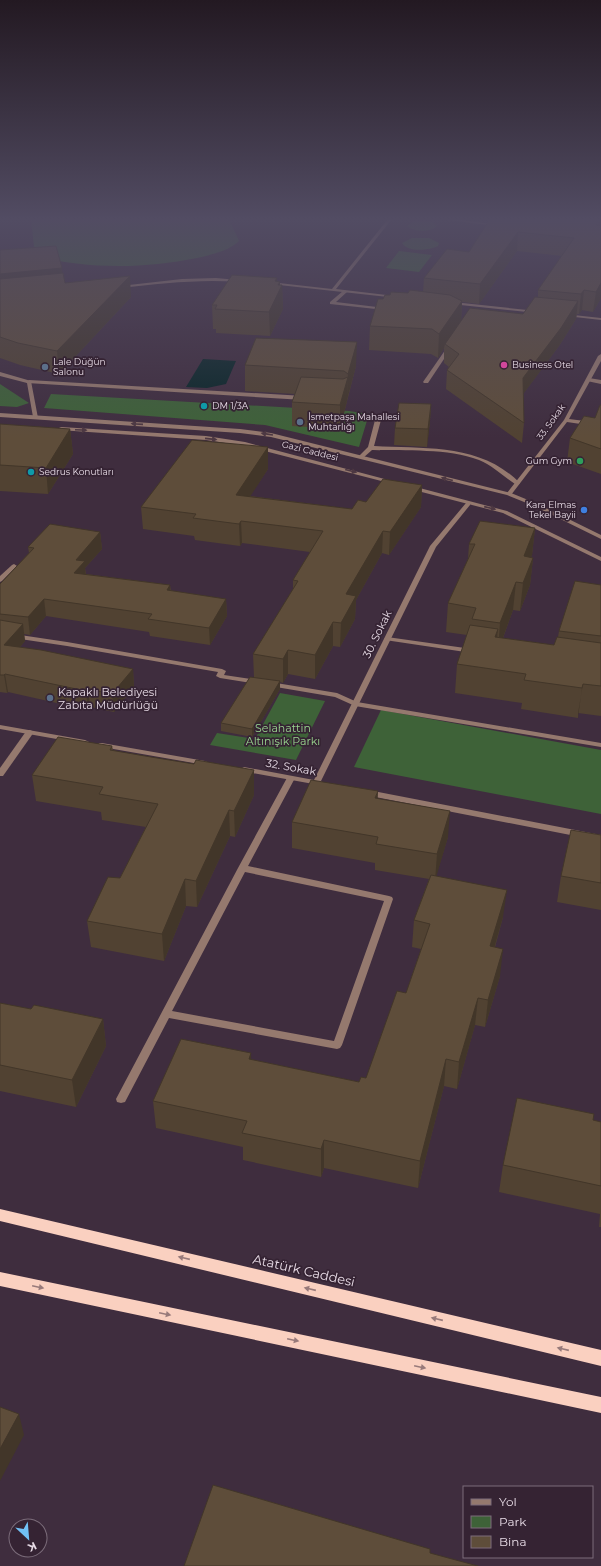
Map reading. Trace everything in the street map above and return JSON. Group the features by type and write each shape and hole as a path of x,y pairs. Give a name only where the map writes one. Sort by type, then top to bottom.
{"highway":[{"name":"Atatürk Caddesi","path":"0,1214 601,1358"},
{"path":"0,1279 601,1405"}],"street":[{"path":"345,292 332,303 395,310"},
{"path":"346,292 401,297"},
{"path":"448,302 541,312"},
{"path":"564,315 601,319"},
{"path":"426,382 453,343"},
{"name":"33. Sokak","path":"509,494 566,420 601,356"},
{"path":"0,374 29,382 311,399"},
{"path":"589,380 601,382"},
{"path":"29,382 36,417"},
{"path":"0,415 255,432 291,439 509,494 536,505 601,536"},
{"path":"361,457 371,448 378,420"},
{"path":"566,420 601,425"},
{"name":"Gazi Caddesi","path":"53,429 206,438 245,444 366,474 468,504 505,512 601,559"},
{"path":"371,448 447,452 471,456 487,462 517,483"},
{"name":"30. Sokak","path":"321,783 355,704 433,546 468,504"},
{"path":"0,580 14,566"},
{"path":"0,634 222,671 220,676 337,695 355,704 601,745"},
{"path":"387,639 479,652"},
{"path":"0,727 214,764"},
{"path":"0,774 30,732"},
{"name":"32. Sokak","path":"237,768 321,783"},
{"path":"121,1098 167,1014 242,868 291,778"},
{"path":"363,792 601,838"},
{"path":"167,1014 338,1045 389,899 242,868"}],"green space":[{"path":"0,384 29,403 17,407 0,406"},
{"path":"51,394 349,411 369,414 359,447 265,425 44,408"},
{"name":"Selahattin Altınışık Parkı","path":"280,693 325,701 296,760 210,745 217,733 255,739"},
{"path":"381,710 601,750 601,814 354,767"}],"shaded area":[{"path":"203,359 236,361 226,384 207,388 186,387"}],"building":[{"path":"0,292 114,292 57,351 18,343 0,337"},
{"path":"221,292 279,292 269,312 215,309 217,305 212,305"},
{"path":"391,292 427,292 450,295 462,301 439,334 432,329 370,326 378,299 383,299 385,295 390,295"},
{"path":"560,292 582,292 581,294"},
{"path":"535,297 578,301 561,328 523,378 524,423 447,370 459,354 445,344 470,308 523,314"},
{"path":"256,338 357,342 348,374 344,371 245,365"},
{"path":"301,377 343,379 348,377 340,405 292,402"},
{"path":"399,403 431,404 428,429 395,428"},
{"path":"600,405 601,449 570,438 584,416 595,418"},
{"path":"0,424 70,429 46,468 0,465"},
{"path":"192,440 268,447 236,495 352,509 358,500 366,502 383,479 422,485 390,532 383,531 346,594 356,596 341,623 333,622 315,655 288,650 283,659 253,654 298,581 293,580 323,531 241,521 239,524 193,518 196,514 141,507"},
{"path":"480,521 535,528 524,556 533,558 523,583 516,582 500,623 472,619 476,608 448,603 475,544 469,544"},
{"path":"50,524 100,532 76,560 85,561 74,573 170,585 167,590 226,599 209,628 148,619 152,614 44,599 28,617 0,614 0,584 34,548 28,547"},
{"path":"575,581 601,585 601,636 559,631"},
{"path":"0,620 23,624 4,645 41,650 133,669 112,694 88,689 86,691 5,674 0,675"},
{"path":"470,625 498,629 495,637 554,645 557,637 601,643 601,686 583,684 582,688 524,680 526,674 457,664"},
{"path":"250,677 280,681 252,729 221,723"},
{"path":"58,737 112,746 110,750 151,757 194,764 196,760 254,770 234,811 229,810 196,881 185,879 162,934 87,921 108,877 120,878 158,804 99,794 103,787 32,775"},
{"path":"311,780 378,791 375,798 450,811 437,854 376,844 378,837 292,822"},
{"path":"571,830 601,835 601,883 561,876"},
{"path":"431,875 507,890 490,946 503,949 488,1000 478,998 459,1062 446,1059 420,1161 324,1140 321,1149 242,1133 247,1121 153,1101 181,1039 251,1053 249,1059 359,1082 361,1077 366,1078 397,991 406,993 430,924 414,920"},
{"path":"0,1003 31,1009 34,1005 103,1019 72,1080 0,1065"},
{"path":"517,1098 594,1114 593,1120 601,1122 601,1186 503,1165"},
{"path":"0,1407 19,1414 0,1449"},
{"path":"213,1485 430,1549 430,1553 478,1566 184,1566"}],"place":[{"name":"Business Otel","path":"504,365"},
{"name":"Lale Düğün Salonu","path":"45,367"},
{"name":"DM 1/3A","path":"204,406"},
{"name":"İsmetpaşa Mahallesi Muhtarlığı","path":"300,422"},
{"name":"Gum Gym","path":"580,461"},
{"name":"Sedrus Konutları","path":"31,472"},
{"name":"Kara Elmas Tekel Bayii","path":"584,510"},
{"name":"Kapaklı Belediyesi Zabıta Müdürlüğü","path":"50,698"}]}
